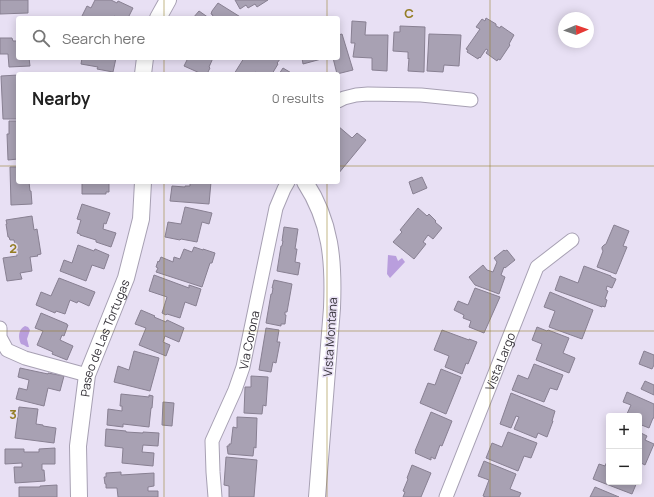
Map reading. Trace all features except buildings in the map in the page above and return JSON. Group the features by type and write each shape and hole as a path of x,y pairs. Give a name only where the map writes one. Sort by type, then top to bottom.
{"street":[{"path":"159,16 168,0"},
{"path":"143,72 145,60"},
{"path":"340,100 356,95 368,94 420,95 471,100"},
{"name":"Paseo de Las Tortugas","path":"79,497 78,446 87,376 126,278 141,219 143,184"},
{"name":"Via Corona","path":"215,497 212,441 243,367 276,208 287,184"},
{"name":"Vista Montana","path":"306,184 319,207 328,236 332,262 333,284 318,497"},
{"name":"Vista Largo","path":"446,497 537,267 572,240"},
{"path":"0,328 0,337 7,350 25,358 87,376"}],"shaded area":[{"path":"388,255 396,256 398,261 402,258 405,262 390,278 387,274"},
{"path":"25,326 30,330 27,339 29,347 21,344 19,339 20,331"}]}
